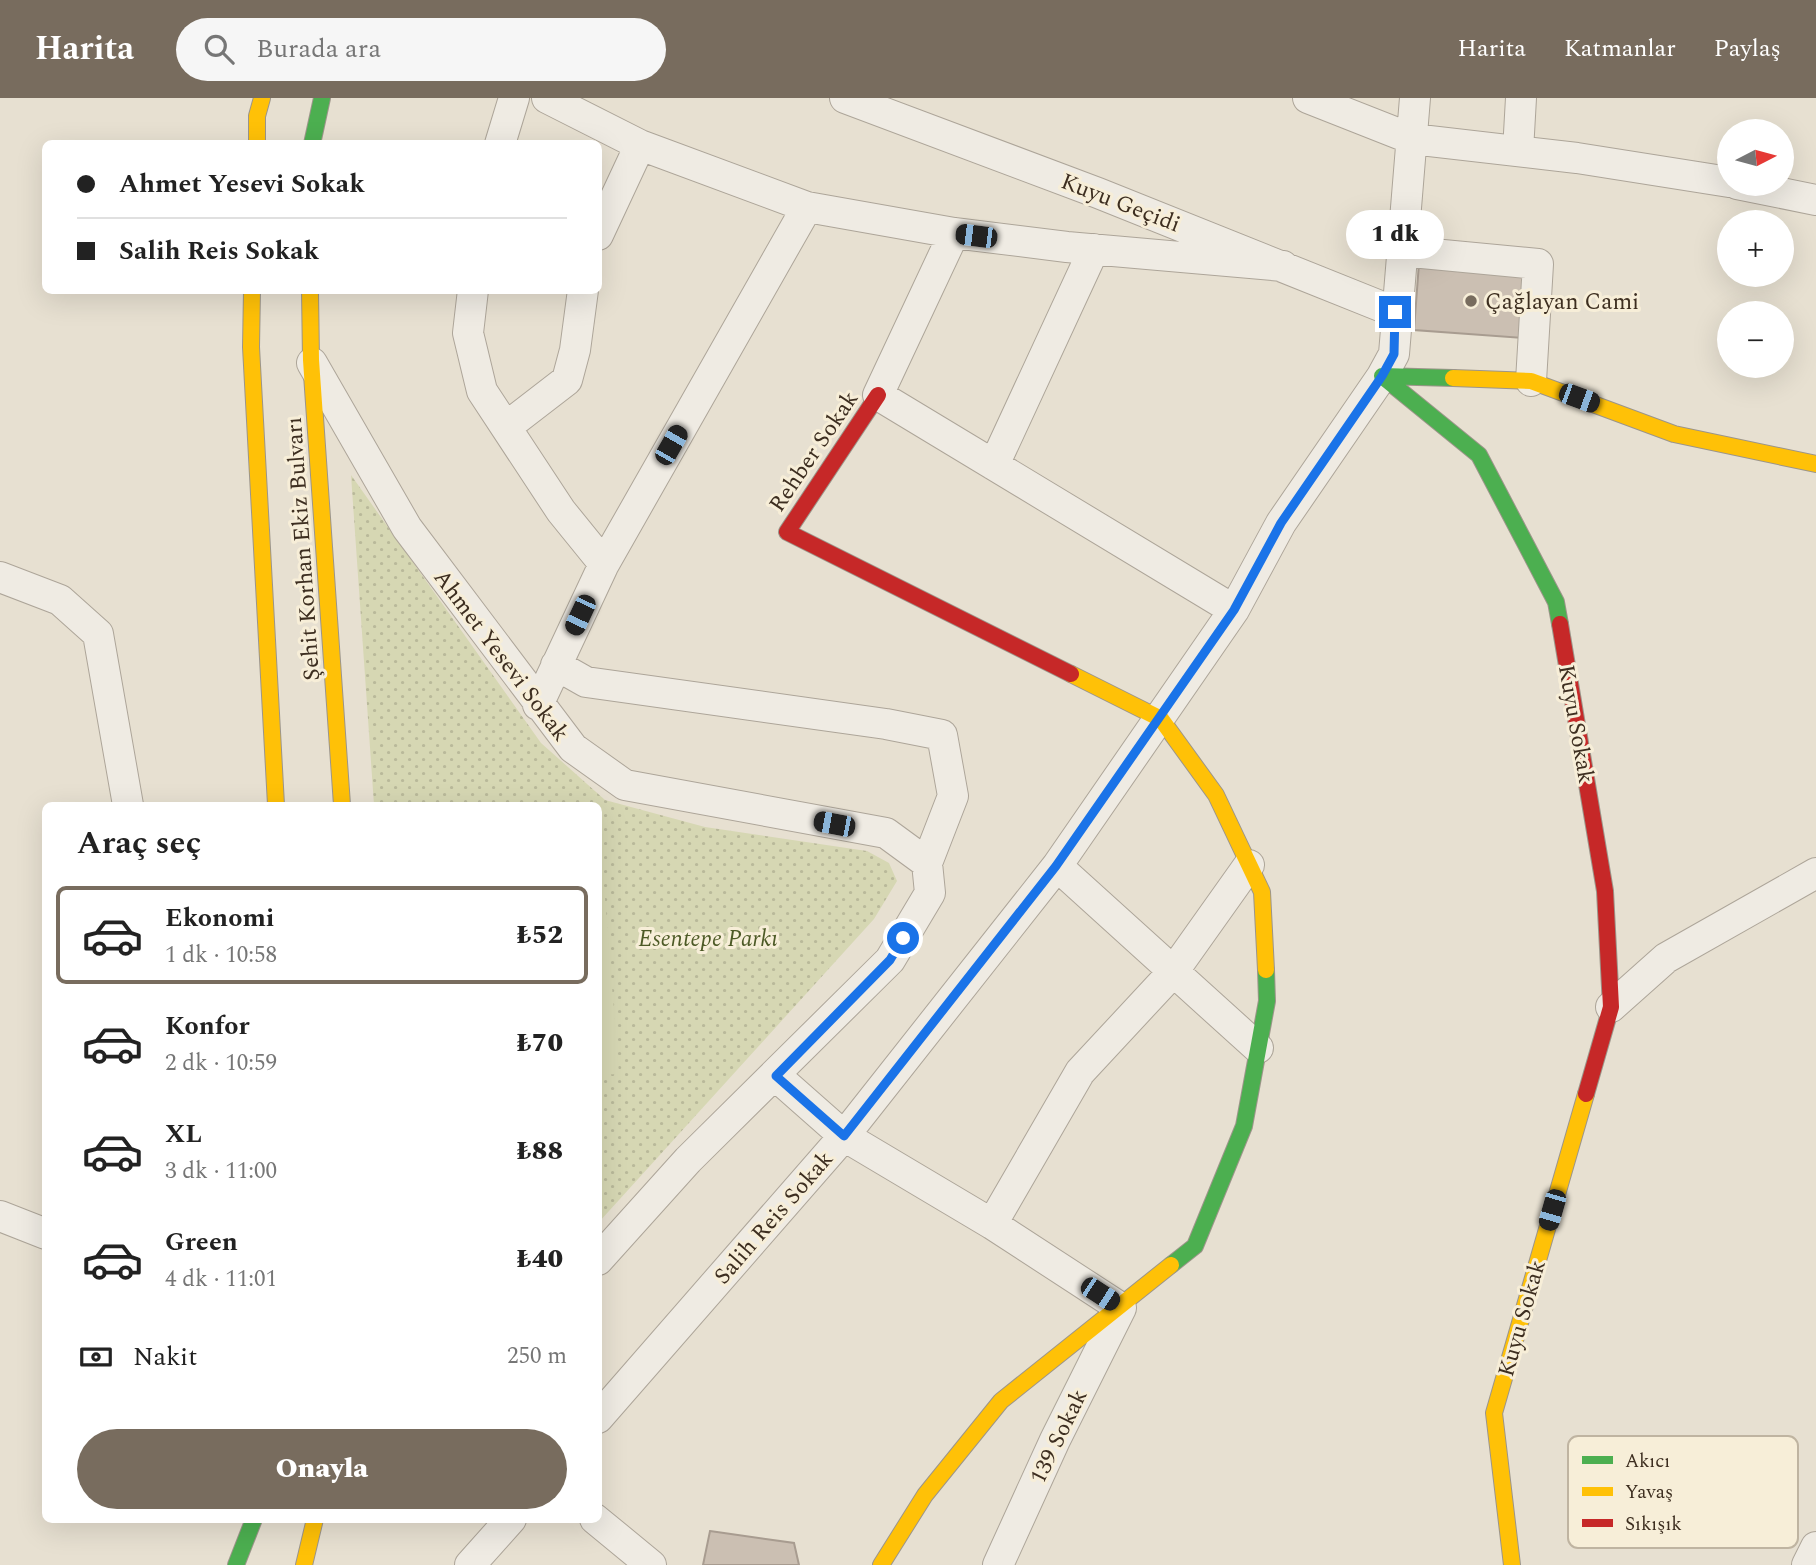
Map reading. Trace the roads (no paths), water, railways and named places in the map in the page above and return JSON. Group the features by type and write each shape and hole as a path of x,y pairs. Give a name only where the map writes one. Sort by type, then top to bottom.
{"street":[{"path":"257,140 262,98"},
{"path":"313,140 322,98"},
{"path":"501,140 514,98"},
{"path":"547,98 640,145 807,207 954,233 1283,266"},
{"name":"Kuyu Geçidi","path":"845,98 1283,266 1395,312"},
{"path":"1308,98 1412,139 1518,151 1717,180"},
{"path":"1395,312 1415,98"},
{"path":"1518,151 1521,98"},
{"path":"602,227 640,145"},
{"path":"1794,196 1816,200"},
{"path":"538,705 604,564 807,207"},
{"path":"954,233 878,395 1234,610"},
{"path":"995,465 1094,249"},
{"path":"1401,251 1538,264 1531,381"},
{"name":"Şehit Korhan Ekiz Bulvarı","path":"252,294 251,347 276,802"},
{"name":"Şehit Korhan Ekiz Bulvarı","path":"310,294 311,360 342,802"},
{"path":"473,294 468,333 482,391 561,511 604,564"},
{"path":"506,427 567,380 575,350 582,294"},
{"name":"Salih Reis Sokak","path":"602,1413 844,1136 1056,866 1161,719 1234,610 1281,523 1382,376 1394,354 1395,312"},
{"name":"Ahmet Yesevi Sokak","path":"311,360 407,528 573,748 625,785 886,833 927,863"},
{"path":"1382,376 1531,381 1674,434 1816,464"},
{"name":"Kuyu Sokak","path":"1382,376 1479,455 1556,602 1605,891 1611,1007 1494,1413 1513,1565"},
{"name":"Rehber Sokak","path":"878,395 787,532 1161,719"},
{"path":"0,577 60,600 98,634 127,802"},
{"path":"556,665 586,682 886,724 942,735 953,796 927,863 930,892 890,960 776,1076 688,1160 602,1256"},
{"path":"881,1565 925,1495 1002,1401 1195,1246 1244,1126 1267,1001 1262,892 1216,795 1161,719"},
{"path":"992,1224 1080,1072 1173,972 1249,865"},
{"path":"1056,866 1258,1048"},
{"path":"1611,1007 1666,958 1811,882"},
{"path":"776,1076 844,1136 992,1224 1121,1308"},
{"path":"0,1216 42,1232"},
{"name":"139 Sokak","path":"998,1565 1055,1440 1121,1308"},
{"path":"236,1565 252,1523"},
{"path":"310,1541 332,1523"},
{"path":"470,1565 507,1523"},
{"path":"600,1523 652,1565"},
{"path":"1807,1565 1816,1547"}],"place":[{"name":"Çağlayan Cami","path":"1471,301"}],"park label":[{"name":"Esentepe Parkı","path":"708,938"}]}
